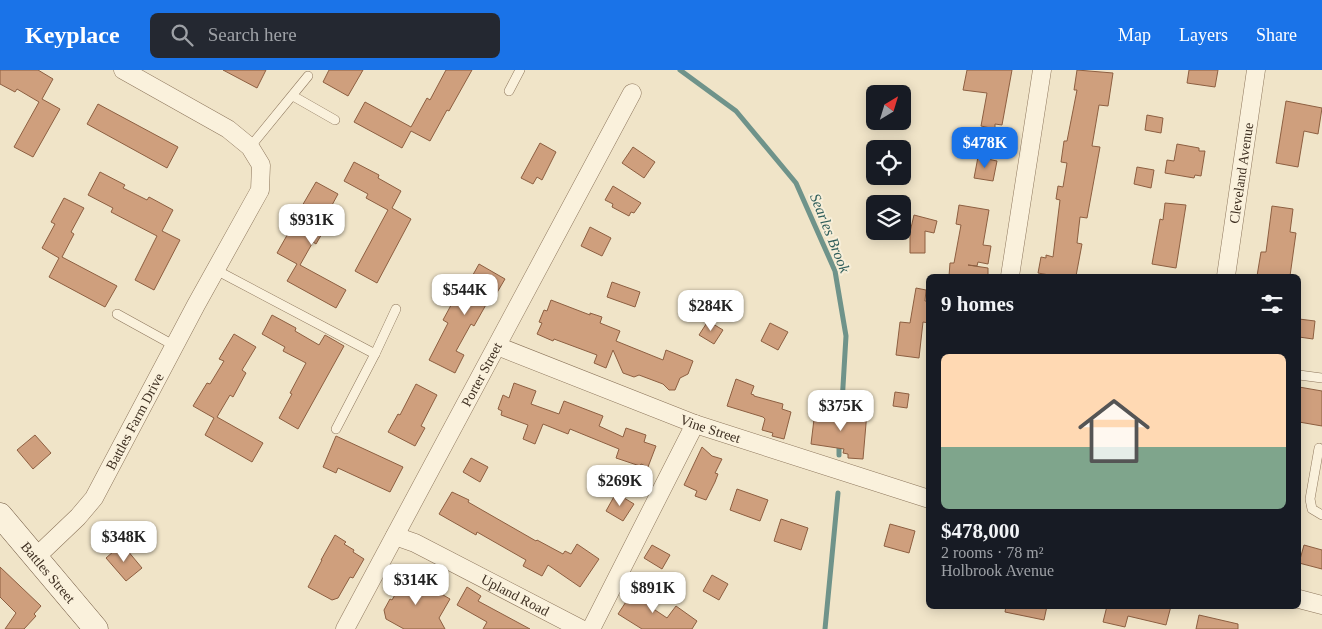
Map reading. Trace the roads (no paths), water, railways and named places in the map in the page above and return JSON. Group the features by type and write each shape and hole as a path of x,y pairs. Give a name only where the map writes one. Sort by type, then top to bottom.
{"street":[{"path":"1010,274 1042,70"},
{"name":"Cleveland Avenue","path":"1226,274 1256,70"},
{"name":"Battles Farm Drive","path":"35,558 78,517 94,498 260,190 261,164 250,147 228,129 127,71"},
{"name":"Porter Street","path":"344,629 632,93"},
{"name":"Vine Street","path":"497,346 695,424 926,498"},
{"path":"591,629 695,424"},
{"name":"Battles Street","path":"0,515 96,629"},
{"name":"Upland Road","path":"395,536 415,543 581,629"},
{"path":"1301,600 1322,605"}],"lane":[{"path":"509,90 520,70"},
{"path":"250,147 308,76"},
{"path":"292,96 335,120"},
{"path":"216,270 375,354"},
{"path":"336,429 396,309"},
{"path":"117,314 175,346"},
{"path":"1301,374 1322,378"},
{"path":"1319,448 1310,499 1312,509 1322,515"}],"waterway":[{"name":"Searles Brook","path":"680,70 736,111 796,183 835,271 846,336 841,420"},
{"name":"Searles Brook","path":"839,443 839,455"},
{"name":"Searles Brook","path":"825,629 838,493"}]}
